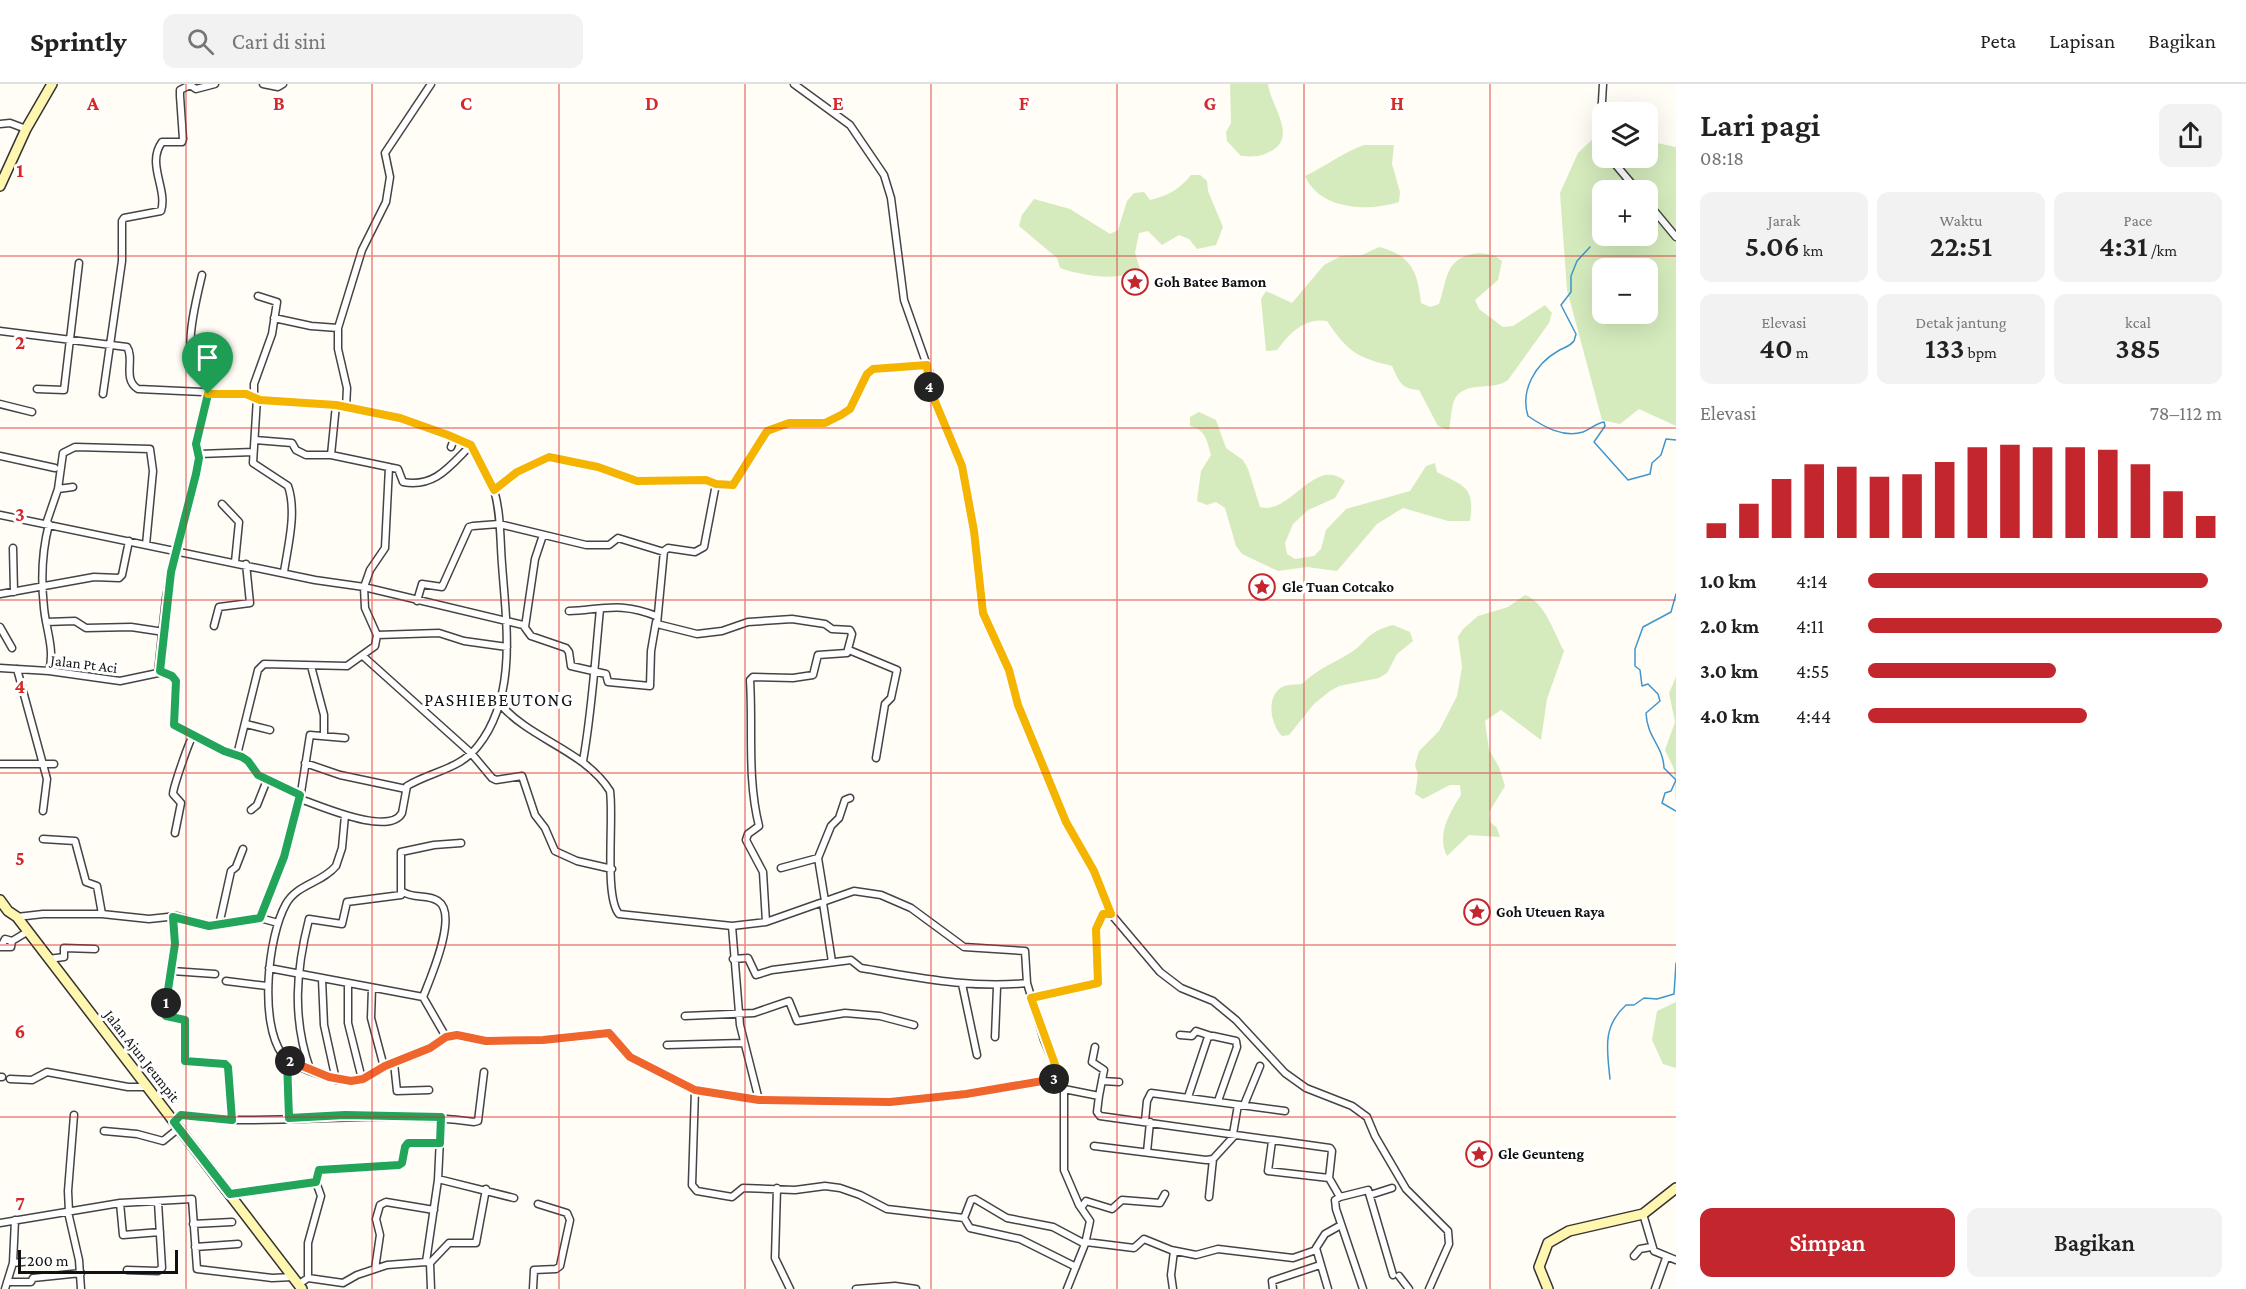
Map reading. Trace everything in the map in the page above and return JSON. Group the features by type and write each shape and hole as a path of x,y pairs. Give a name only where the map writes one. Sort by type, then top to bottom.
{"street":[{"path":"0,186 26,129 52,84"},
{"path":"103,394 122,261 122,220 161,211 156,173 159,147 162,142 182,142 180,90 190,84 196,89 215,84"},
{"path":"263,84 278,87 283,84"},
{"path":"346,408 347,387 338,349 338,328 362,250 387,196 390,177 385,153 431,84"},
{"path":"794,84 850,125 884,176 891,198 904,300 927,365 933,400 962,466 974,531 983,613 1009,670 1018,705 1066,822 1090,865 1111,914 1160,972 1181,988 1213,1001 1236,1020 1277,1067 1306,1088 1352,1106 1368,1117 1375,1137 1406,1189 1448,1231 1449,1244 1429,1289"},
{"path":"1602,102 1603,84"},
{"path":"0,124 10,123 26,129"},
{"path":"1618,168 1629,180"},
{"path":"1658,215 1676,237"},
{"path":"37,389 63,390 79,263"},
{"path":"0,331 111,345 129,350 129,370 135,388 208,394 255,397 336,405 400,418 471,445 494,490 499,524 507,646 500,704 474,750 454,766 409,784 399,818 377,822 345,815 300,797 256,774 248,761 174,725 176,681 172,676 160,670 166,598 176,550 188,513 199,454 196,444 208,394 205,364 195,359 192,353 193,316 202,275"},
{"path":"258,296 276,301 272,334 254,384 254,465 288,486 290,492 291,521 284,572"},
{"path":"274,318 311,326 338,328"},
{"path":"494,490 517,472 549,457 598,467 637,481 706,480 716,484 736,483 762,436 773,428 789,423 825,423 849,410 867,374 873,369 927,365"},
{"path":"0,404 32,412"},
{"path":"331,455 336,405"},
{"path":"451,447 455,437"},
{"path":"255,440 292,443 296,450 306,455 331,455 388,467 401,471 403,482 427,483 471,445"},
{"path":"49,671 53,658 46,622 44,549 47,524 58,489 63,453 67,449 75,447 150,449 153,465 146,545"},
{"path":"199,454 253,452"},
{"path":"0,456 55,468"},
{"path":"237,755 260,666 347,666 364,657 375,646 377,635 365,608 364,587 370,570 385,548 388,467"},
{"path":"543,535 535,559 525,627 531,636 566,648 569,652 571,666 606,674 608,682 650,686 651,651 664,552 668,548 695,552 704,548 716,484"},
{"path":"58,489 73,487"},
{"path":"222,504 239,522 236,562"},
{"path":"0,515 318,580 364,587 525,627"},
{"path":"417,600 422,584 442,587 469,527 499,524 600,546 609,545 618,538 664,552"},
{"path":"0,594 94,577 119,578 122,575 129,541"},
{"path":"13,548 14,592"},
{"path":"214,627 219,607 250,603 246,564"},
{"path":"569,611 634,607 656,619 663,627 697,634 722,631 748,622 792,619 816,622 832,629 850,630 852,634 849,650 844,655 821,653 810,676 753,677 750,680 753,716 750,778 759,826 748,834 746,840 763,873 766,922"},
{"path":"583,761 589,730 592,672 597,658 600,609"},
{"path":"46,622 75,621 86,627 131,627 164,632"},
{"path":"0,627 12,648"},
{"path":"377,635 439,633 464,641 507,646"},
{"path":"849,650 897,670 891,698 885,704 876,758"},
{"path":"364,657 474,750 496,780 518,776 525,778 535,815 545,828 555,851 612,873"},
{"path":"311,666 324,715 324,736"},
{"name":"Jalan Pt Aci","path":"0,669 49,671 120,681 160,670"},
{"path":"17,669 47,785 43,811"},
{"path":"500,704 519,724 583,761 610,791 613,902 619,914 732,926 766,922 854,891 881,895 911,908 964,947 1023,949 1027,956 1027,983 1031,998 1064,1089 1064,1170 1081,1208 1090,1220 1086,1243 1067,1289"},
{"path":"246,724 270,730"},
{"path":"260,918 284,857 300,797 310,735 345,738"},
{"path":"175,833 181,803 173,794 174,782 182,770 193,736"},
{"path":"305,763 340,775 406,789"},
{"path":"0,765 54,764"},
{"path":"251,810 257,805 267,780"},
{"path":"832,962 818,858 831,826 839,818 845,800 850,798"},
{"path":"289,1118 287,1060 278,1046 270,1019 267,986 269,968 278,923 292,894 336,866 342,848 345,815"},
{"path":"43,839 75,841 86,882 97,886 102,914"},
{"path":"403,892 400,852 434,844 461,843"},
{"path":"219,925 231,871 236,867 243,849"},
{"path":"781,868 818,858"},
{"path":"310,1070 302,1045 297,974 309,919 342,924 346,902 396,897 403,892"},
{"path":"403,892 411,897 432,898 441,902 445,908 443,942 423,997 446,1037"},
{"name":"Jalan Ajun Jeumpit","path":"0,900 15,915 298,1284"},
{"path":"15,915 102,914 149,918 173,917 203,926 260,918 278,923"},
{"path":"1031,998 1098,983 1097,924 1103,914 1111,914"},
{"path":"173,917 175,944 166,1016 185,1020 185,1061 225,1064 228,1067 232,1120"},
{"path":"732,926 742,1043 759,1100"},
{"path":"1,948 11,947 12,941 27,932"},
{"path":"48,959 64,957 64,948 95,950"},
{"path":"733,958 748,958 756,975 772,970 851,960 861,969 962,984 997,987 1027,983"},
{"path":"269,968 423,997"},
{"path":"172,970 215,974"},
{"path":"322,979 324,1025 336,1080"},
{"path":"226,981 267,986"},
{"path":"348,983 348,1023 362,1079"},
{"path":"962,984 976,1056"},
{"path":"995,1037 997,987"},
{"path":"372,988 371,1018 384,1067"},
{"path":"685,1016 754,1013 789,1001 797,1021 845,1013 863,1013 914,1024"},
{"path":"1179,1035 1192,1036 1195,1031 1237,1043 1218,1101"},
{"path":"287,1060 336,1080 362,1079 430,1048 446,1037 457,1035 484,1041 543,1040 609,1033 630,1057 695,1090 759,1100 890,1102 966,1094 1060,1078"},
{"path":"1188,1096 1210,1036"},
{"path":"667,1045 742,1043"},
{"path":"1095,1047 1092,1062 1103,1068 1097,1112 1100,1116 1332,1149 1329,1178 1340,1197"},
{"path":"394,1063 397,1092 429,1090"},
{"path":"1209,1197 1213,1159 1234,1134 1241,1105 1260,1066"},
{"path":"10,1079 32,1080 47,1072 128,1087 146,1087"},
{"path":"105,1131 137,1134 163,1141 181,1115 232,1120 345,1115 478,1120 484,1072"},
{"path":"1102,1081 1119,1082"},
{"path":"1064,1089 1099,1096"},
{"path":"695,1090 693,1189 732,1197 743,1188 795,1190 825,1186 861,1195 887,1209 964,1218"},
{"path":"1147,1152 1147,1101 1151,1093 1188,1096 1285,1111"},
{"path":"74,1114 68,1191 69,1212 81,1273 81,1289"},
{"path":"431,1289 428,1263 438,1179 441,1117"},
{"path":"1272,1141 1268,1171 1329,1178"},
{"path":"308,1278 308,1244 321,1196 316,1182 319,1170 399,1165 402,1163 408,1143 440,1143"},
{"path":"1094,1146 1213,1159"},
{"path":"438,1179 486,1189 514,1198"},
{"path":"230,1194 316,1182"},
{"path":"777,1188 775,1258 790,1289"},
{"path":"1370,1196 1392,1188"},
{"path":"1548,1289 1539,1267 1548,1243 1569,1231 1642,1214 1676,1188"},
{"path":"0,1223 120,1203 192,1199 197,1269 272,1278 298,1284 308,1278 343,1283 375,1269 406,1262 428,1263 449,1244 476,1243 486,1189"},
{"path":"1363,1289 1335,1200 1367,1189 1396,1276 1409,1289"},
{"path":"1081,1208 1086,1201 1112,1209 1122,1200 1160,1203 1164,1194"},
{"path":"964,1218 971,1200 975,1199 1007,1218 1053,1227 1086,1243 1134,1248 1144,1239 1174,1251 1196,1255 1218,1249 1293,1258 1316,1250 1325,1234 1341,1225"},
{"path":"127,1269 161,1270 158,1202"},
{"path":"375,1269 380,1235 376,1219 380,1205 386,1202 434,1210"},
{"path":"120,1203 123,1235 160,1232"},
{"path":"533,1289 534,1270 556,1269 560,1266 570,1220 567,1213 538,1204"},
{"path":"1642,1214 1652,1247 1657,1254 1676,1260"},
{"path":"964,1218 970,1228 1020,1239 1076,1268"},
{"path":"15,1221 13,1263 7,1286 32,1285 33,1278 81,1273"},
{"path":"194,1224 232,1222"},
{"path":"195,1247 238,1245"},
{"path":"1634,1256 1637,1251 1652,1247"},
{"path":"1316,1250 1328,1289"},
{"path":"1173,1289 1171,1275 1174,1251"},
{"path":"1655,1289 1666,1257"},
{"path":"13,1263 32,1261"},
{"path":"1273,1289 1272,1281 1320,1265"},
{"path":"856,1289 895,1286 916,1289"}],"green space":[{"path":"1230,84 1268,84 1280,119 1283,136 1280,144 1273,150 1258,156 1241,156 1227,141 1226,132 1231,123"},
{"path":"1592,140 1592,168 1658,168 1658,143 1676,147 1676,426 1639,409 1620,424 1602,420 1567,290 1560,193 1578,153"},
{"path":"1364,145 1394,145 1392,164 1400,192 1399,202 1373,207 1346,206 1322,196 1305,176"},
{"path":"1191,175 1200,175 1207,181 1208,191 1223,227 1216,245 1197,249 1189,239 1179,235 1162,245 1148,231 1139,233 1135,253 1141,272 1120,276 1100,276 1080,274 1060,268 1057,258 1019,226 1022,215 1034,199 1070,209 1110,234 1118,230 1127,201 1134,193 1144,192 1150,200 1157,198 1182,185"},
{"path":"1379,247 1390,250 1406,260 1418,282 1421,303 1430,307 1439,304 1451,267 1462,258 1483,253 1502,261 1498,280 1475,300 1479,309 1503,327 1513,326 1545,305 1552,313 1549,323 1508,380 1494,385 1471,388 1458,394 1453,404 1449,430 1438,426 1419,390 1404,386 1392,366 1370,360 1354,352 1341,340 1327,321 1319,320 1304,324 1292,333 1277,350 1266,351 1261,299 1266,291 1292,303 1324,265 1341,256 1362,255"},
{"path":"1199,412 1216,420 1226,448 1243,460 1260,507 1271,507 1282,503 1312,481 1323,476 1334,475 1345,481 1335,498 1308,510 1293,524 1285,543 1287,554 1295,559 1314,556 1321,549 1326,530 1346,509 1410,491 1426,466 1435,463 1437,472 1466,489 1471,501 1470,521 1448,521 1403,508 1377,524 1337,571 1307,567 1278,571 1242,554 1236,546 1225,508 1216,502 1207,505 1197,501 1201,471 1211,455 1203,433 1190,426 1190,417"},
{"path":"1525,595 1538,604 1543,611 1564,651 1547,699 1541,740 1501,710 1485,721 1489,750 1499,767 1505,786 1489,812 1490,822 1497,828 1500,837 1469,835 1447,856 1443,840 1444,832 1449,816 1461,795 1460,785 1450,785 1423,799 1415,794 1418,775 1415,765 1419,751 1439,731 1457,696 1462,667 1458,637 1463,629 1478,616 1508,607"},
{"path":"1393,625 1410,632 1413,641 1397,654 1387,673 1379,678 1339,686 1330,691 1314,704 1289,735 1282,736 1275,725 1272,704 1273,697 1282,687 1302,684 1319,670 1350,653 1372,634"},
{"path":"1676,677 1676,803 1674,769 1665,750 1675,722 1669,693"},
{"path":"1676,1002 1676,1068 1663,1064 1652,1040 1657,1011"}],"waterway":[{"path":"1590,247 1577,261 1571,276 1571,292 1561,305 1576,334 1574,341 1542,363 1531,379 1526,397 1528,416 1547,427 1568,434 1583,432 1604,422 1605,426 1594,442 1628,480 1650,474 1652,463 1661,455 1666,439 1676,440"},
{"path":"1676,594 1671,612 1643,627 1635,649 1635,666 1640,670 1642,686 1648,684 1658,694 1660,701 1646,713 1649,729 1661,753 1664,768 1676,780 1671,791 1665,793 1662,803 1676,811"},
{"path":"1610,1079 1608,1039 1618,1013 1626,1005 1634,1005 1644,998 1657,999 1674,994 1676,963"}],"place":[{"name":"Goh Batee Bamon","path":"1135,282"},
{"name":"Gle Tuan Cotcako","path":"1262,587"},
{"name":"Goh Uteuen Raya","path":"1477,912"},
{"name":"Gle Geunteng","path":"1479,1154"}],"district":[{"name":"PASHIEBEUTONG","path":"499,700"}],"route":[{"path":"927,365 929,389 962,466 965,495 974,531 983,613 1009,670 1014,695 1039,751 1066,822 1094,871 1111,914 1103,914 1096,929 1098,983 1094,986 1031,998 1044,1040 1060,1078 966,1094 890,1102 759,1100 695,1090 630,1057 609,1033 576,1038 486,1041 466,1035 457,1035 446,1037 430,1048 385,1066 358,1080 337,1080 287,1060 290,1085 289,1118 345,1115 441,1117 440,1143 408,1143 405,1147 404,1160 399,1165 364,1165 319,1170 316,1182 230,1194 174,1122 181,1115 232,1120 228,1067 225,1064 187,1063 184,1056 187,1026 185,1020 171,1018 165,1013 175,944 173,917 177,916 203,926 260,918 284,857 300,795 256,774 248,761 242,757 224,751 177,728 172,722 176,681 172,676 160,671 166,598 196,474 199,458 196,444 208,394 246,394 260,400 336,405 400,418 468,442 494,490 517,472 545,457 598,467 637,481 706,480 716,484 732,485 739,480 747,458 769,430 789,423 825,423 841,415 850,409 867,374 875,368 927,365"}]}
